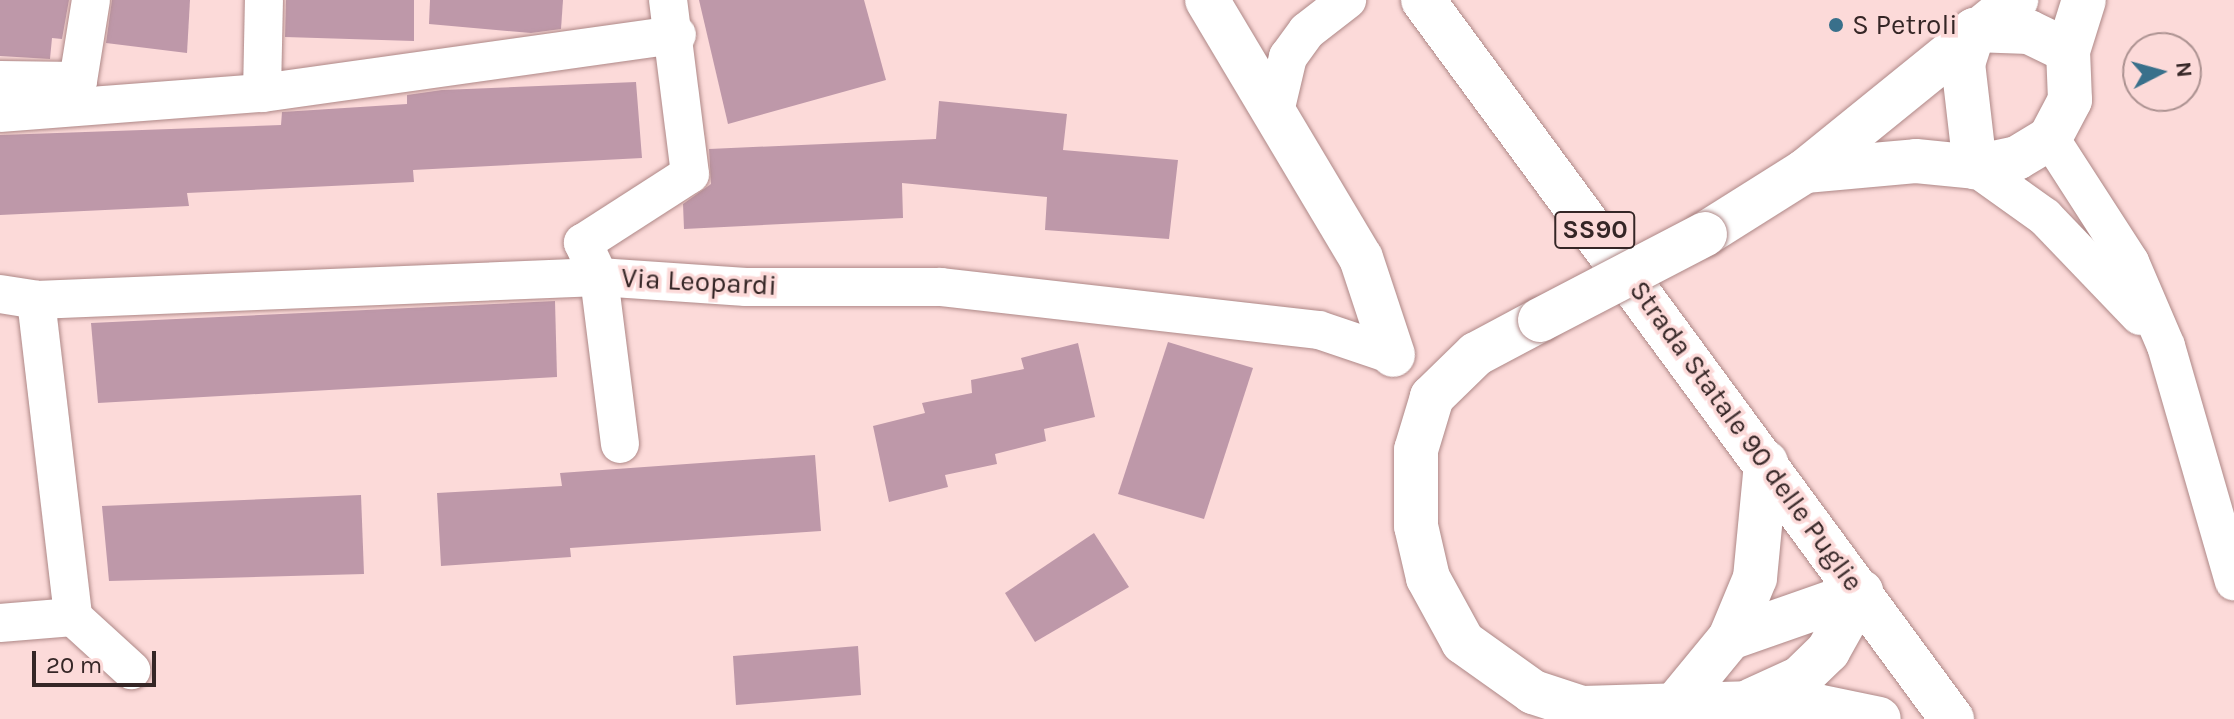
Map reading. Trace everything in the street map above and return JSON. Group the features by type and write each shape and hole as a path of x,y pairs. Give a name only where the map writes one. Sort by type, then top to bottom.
{"street":[{"path":"0,80 78,81 91,0"},
{"path":"262,93 264,0"},
{"path":"1207,0 1361,258 1393,355 1432,397"},
{"path":"1274,116 1288,57 1307,31 1347,0"},
{"name":"Strada Statale 90 delle Puglie","path":"1423,0 1952,719"},
{"path":"1879,719 1817,706 1746,703 1582,708 1520,685 1463,642 1428,578 1416,526 1416,450 1432,397 1476,354 1705,234 1805,171 1974,30 2016,0"},
{"path":"1805,171 1916,161 1975,167 2017,158 2050,138 2070,100 2068,51 2084,0"},
{"path":"0,113 262,93 672,18 690,174 583,243 599,277 620,444"},
{"path":"1974,30 2029,32 2068,51"},
{"path":"1974,30 1963,63 1975,167 2045,217 2166,346"},
{"path":"2050,138 2130,262 2217,462 2234,581"},
{"name":"Via Leopardi","path":"18,297 599,277 746,287 941,287 1319,330 1393,355"},
{"path":"18,297 73,617 131,670"},
{"path":"1674,706 1730,638 1755,578 1766,463"},
{"path":"1730,638 1861,592"},
{"path":"1746,703 1800,678 1828,651 1861,592"},
{"path":"0,623 73,617"}],"building":[{"path":"0,0 69,0 62,39 52,38 50,59 0,56"},
{"path":"112,0 190,0 187,53 106,43"},
{"path":"286,0 414,0 414,41 285,37"},
{"path":"430,0 563,0 561,29 531,33 429,24"},
{"path":"699,0 864,0 886,80 728,124"},
{"path":"636,82 642,158 413,170 414,182 187,193 189,206 0,215 0,135 281,125 282,112 407,104 407,95 442,90"},
{"path":"939,101 1067,114 1063,150 1178,160 1169,239 1045,230 1047,197 902,183 903,218 684,229 683,204 711,184 709,149 936,139"},
{"path":"555,301 557,377 98,403 91,323"},
{"path":"1168,342 1253,368 1204,519 1118,494"},
{"path":"1078,343 1095,417 1044,429 1046,441 995,454 997,464 945,475 948,487 889,502 873,426 925,413 922,403 972,393 971,380 1024,369 1021,358"},
{"path":"815,455 821,531 570,548 571,557 441,566 437,493 562,486 560,473"},
{"path":"361,495 364,574 109,581 102,506"},
{"path":"1094,533 1129,587 1035,642 1005,593"},
{"path":"858,646 861,695 736,705 733,656"}],"place":[{"name":"S Petroli","path":"1836,25"}]}
